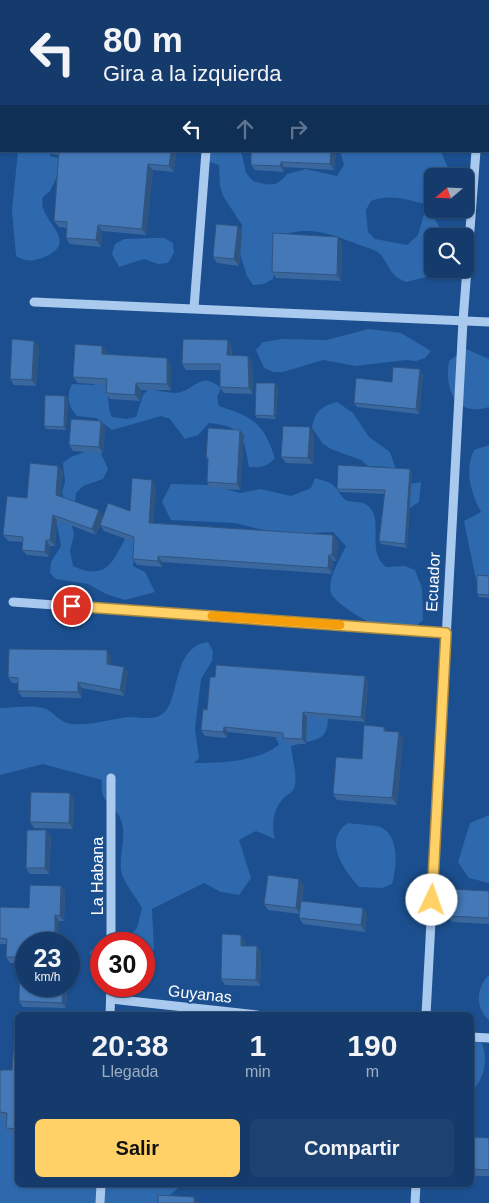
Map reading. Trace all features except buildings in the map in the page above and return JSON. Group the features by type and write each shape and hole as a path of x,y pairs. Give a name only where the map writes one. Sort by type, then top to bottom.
{"street":[{"path":"194,308 206,152"},
{"name":"Ecuador","path":"426,1012 463,321 476,152"},
{"path":"34,302 489,322"},
{"path":"13,602 446,633"},
{"name":"La Habana","path":"111,778 111,932"},
{"path":"110,1012 111,999"},
{"name":"Guyanas","path":"111,999 230,1012"},
{"path":"474,1037 489,1038"},
{"path":"100,1203 101,1187"},
{"path":"415,1203 416,1187"}],"shaded area":[{"path":"18,152 50,152 50,156 65,160 50,191 43,197 42,201 46,215 55,228 60,241 53,253 35,260 25,260 16,256 12,211"},
{"path":"205,152 241,152 246,173 253,181 272,184 280,181 287,174 306,169 337,176 344,165 340,152 441,152 448,168 424,168 424,204 387,198 371,201 366,210 368,232 375,239 407,245 418,235 424,214 424,218 434,218 440,228 424,228 424,278 406,282 393,274 381,255 374,250 328,234 309,231 288,233 275,237 275,269 273,279 264,284 253,285 247,276 240,254 242,225 223,196 220,186 219,165 210,162"},
{"path":"164,238 173,243 174,253 168,263 158,264 144,259 119,267 112,254 115,244 124,239"},
{"path":"369,329 401,333 431,351 425,358 416,361 406,360 356,366 323,360 283,372 274,372 264,368 256,350 263,342 283,339 326,340"},
{"path":"466,349 489,359 489,407 468,408 461,405 455,399 451,391 448,382 449,361"},
{"path":"102,379 107,388 112,417 126,419 136,417 143,395 148,389 176,393 202,381 214,383 221,388 217,397 219,406 241,414 256,423 266,436 275,458 263,466 249,467 240,434 229,427 221,425 209,423 198,435 185,439 170,419 161,416 112,430 96,418 77,416 69,401 72,384 94,385"},
{"path":"337,402 353,413 369,437 390,452 400,482 410,484 421,482 419,502 410,508 400,508 387,467 368,466 361,460 331,449 323,444 312,428 313,422 320,411"},
{"path":"489,445 489,581 476,580 464,521 481,512 472,490 469,466 474,450"},
{"path":"90,450 100,451 108,469 103,479 83,486 76,493 72,526 74,535 70,551 73,566 94,572 108,566 127,535 136,539 133,566 145,572 155,592 125,600 106,594 88,584 56,579 50,573 51,562 61,546 56,519 64,501 62,492 65,482 63,463 71,457"},
{"path":"315,478 333,485 346,500 363,503 371,509 376,524 375,542 377,551 380,560 386,567 405,566 415,570 422,588 423,620 414,628 399,634 381,629 360,617 334,598 331,593 331,582 346,546 333,532 312,533 294,538 235,523 171,520 162,502 171,484 211,485 240,493 261,489 291,496 311,488"},
{"path":"208,642 213,651 212,661 201,679 195,729 199,758 194,763 216,763 249,758 270,751 279,745 266,714 326,703 328,724 326,731 318,739 291,746 295,785 292,792 280,803 275,813 273,829 275,839 256,831 239,840 251,878 239,895 221,892 204,883 152,909 153,932 133,932 137,928 142,908 122,875 123,826 118,814 105,799 102,780 43,764 0,775 0,708 29,706 46,709 64,722 72,724 93,723 129,717 156,717 166,710 171,701 181,665 187,654 196,646"},
{"path":"489,815 489,883 469,878 458,862 470,823"},
{"path":"348,823 380,827 391,837 394,844 396,861 392,884 382,888 359,887 347,872 338,855 336,846 340,830"},
{"path":"489,975 489,1020 481,1010 479,998 482,986"},
{"path":"474,1039 482,1043 485,1056 484,1069 474,1089"},
{"path":"0,1079 8,1124 15,1128 15,1187 180,1187 160,1203 0,1203"}],"slow traffic":[{"path":"212,616 340,625"}],"route":[{"path":"72,606 446,633 432,900"}]}
